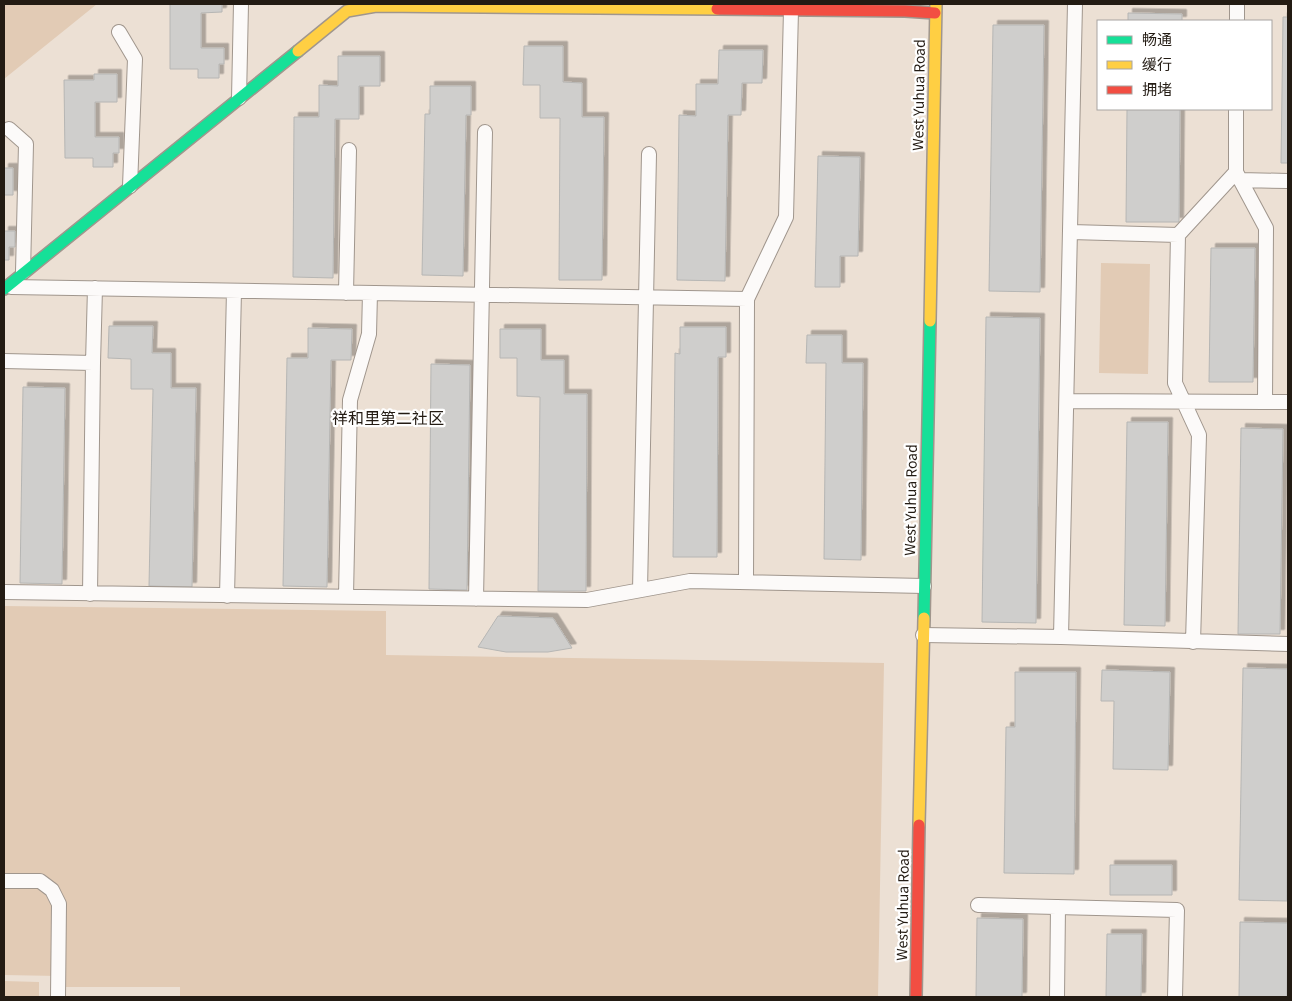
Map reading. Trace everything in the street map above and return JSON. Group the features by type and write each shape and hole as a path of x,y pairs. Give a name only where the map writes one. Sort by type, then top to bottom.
{"street":[{"path":"5,288 239,98 347,7 455,5 791,10 935,8"},
{"name":"West Yuhua Road","path":"916,997 935,8"}],"lane":[{"path":"239,98 241,4"},
{"path":"1061,637 1075,4"},
{"path":"1237,4 1237,20"},
{"path":"746,582 747,299 786,217 791,10"},
{"path":"119,32 135,59 130,187"},
{"path":"1236,110 1238,176 1266,228 1264,402"},
{"path":"9,129 26,144 23,272"},
{"path":"476,599 486,132"},
{"path":"346,292 349,150"},
{"path":"640,590 649,154"},
{"path":"1238,176 1288,181"},
{"path":"1193,642 1199,435 1175,383 1178,235 1238,176"},
{"path":"1070,232 1178,235"},
{"path":"5,288 747,299"},
{"path":"90,594 94,288"},
{"path":"227,596 234,291"},
{"path":"346,596 350,400 369,334 370,293"},
{"path":"4,361 93,363"},
{"path":"1067,401 1288,402"},
{"path":"4,592 587,600 690,581 924,586"},
{"path":"923,635 1288,644"},
{"path":"4,881 40,881 52,890 59,904 58,997"},
{"path":"978,905 1177,910 1175,997"},
{"path":"1057,997 1058,907"}],"shaded area":[{"path":"4,4 97,4 4,79"},
{"path":"1101,263 1150,264 1148,374 1099,373"},
{"path":"4,606 386,611 386,655 884,663 878,997 180,997 180,987 58,987 58,976 4,975"},
{"path":"4,981 39,982 39,997 4,997"}],"building":[{"path":"170,4 222,4 222,12 201,13 201,48 224,48 224,64 219,64 219,78 198,78 198,69 170,69"},
{"path":"1128,13 1182,14 1182,20 1128,20"},
{"path":"1283,17 1288,17 1288,163 1281,163"},
{"path":"993,25 1044,25 1040,292 989,291"},
{"path":"524,46 563,46 563,82 582,83 582,117 604,117 602,280 559,280 560,118 540,118 540,85 523,85"},
{"path":"719,50 763,50 762,83 742,83 741,115 728,115 725,281 677,280 679,115 696,116 696,84 718,84"},
{"path":"338,56 380,56 380,86 359,86 359,119 335,119 333,278 293,277 294,117 319,117 319,85 338,86"},
{"path":"94,74 117,74 117,102 95,102 95,137 119,137 119,153 113,153 113,167 93,167 93,158 65,158 64,80 94,80"},
{"path":"430,86 471,86 471,115 466,115 463,276 422,275 425,114 430,114"},
{"path":"1127,110 1180,110 1179,222 1126,222"},
{"path":"818,156 860,157 858,256 840,256 840,287 815,287"},
{"path":"4,168 13,168 13,195 4,195"},
{"path":"4,231 15,231 15,247 9,247 9,260 4,260"},
{"path":"1211,248 1255,248 1253,382 1209,382"},
{"path":"986,317 1040,318 1036,623 982,622"},
{"path":"109,326 153,326 152,353 171,353 171,388 196,388 192,587 149,586 153,389 131,389 131,359 108,358"},
{"path":"680,327 726,327 726,357 718,357 717,557 673,557 675,353 680,354"},
{"path":"308,328 352,329 351,360 331,360 327,587 283,586 287,358 308,358"},
{"path":"500,329 541,329 541,360 564,360 564,394 587,394 586,591 538,591 540,397 517,396 517,358 500,358"},
{"path":"807,335 842,335 842,363 863,363 861,560 824,559 826,363 806,363"},
{"path":"431,364 470,365 467,590 429,589"},
{"path":"23,387 65,388 62,584 20,583"},
{"path":"1127,422 1168,422 1165,626 1124,625"},
{"path":"1241,428 1283,429 1280,634 1238,634"},
{"path":"498,616 553,618 572,648 548,652 506,652 478,647"},
{"path":"1243,668 1288,669 1287,901 1239,900"},
{"path":"1102,670 1170,672 1168,770 1113,769 1114,701 1101,701"},
{"path":"1015,672 1076,672 1074,874 1004,873 1006,727 1015,727"},
{"path":"1110,865 1172,865 1172,895 1110,895"},
{"path":"977,918 1023,919 1022,997 976,997"},
{"path":"1240,922 1288,923 1287,997 1239,997"},
{"path":"1107,934 1142,934 1141,997 1106,997"}],"traffic: fast":[{"path":"4,289 298,51"},
{"path":"924,618 930,321"}],"traffic: slow":[{"path":"930,321 936,4"},
{"path":"298,51 347,11 376,6 717,9"},
{"path":"919,825 924,618"}],"traffic: jam":[{"path":"717,9 935,13"},
{"path":"916,997 919,825"}],"district":[{"name":"祥和里第二社区","path":"388,418"}]}
